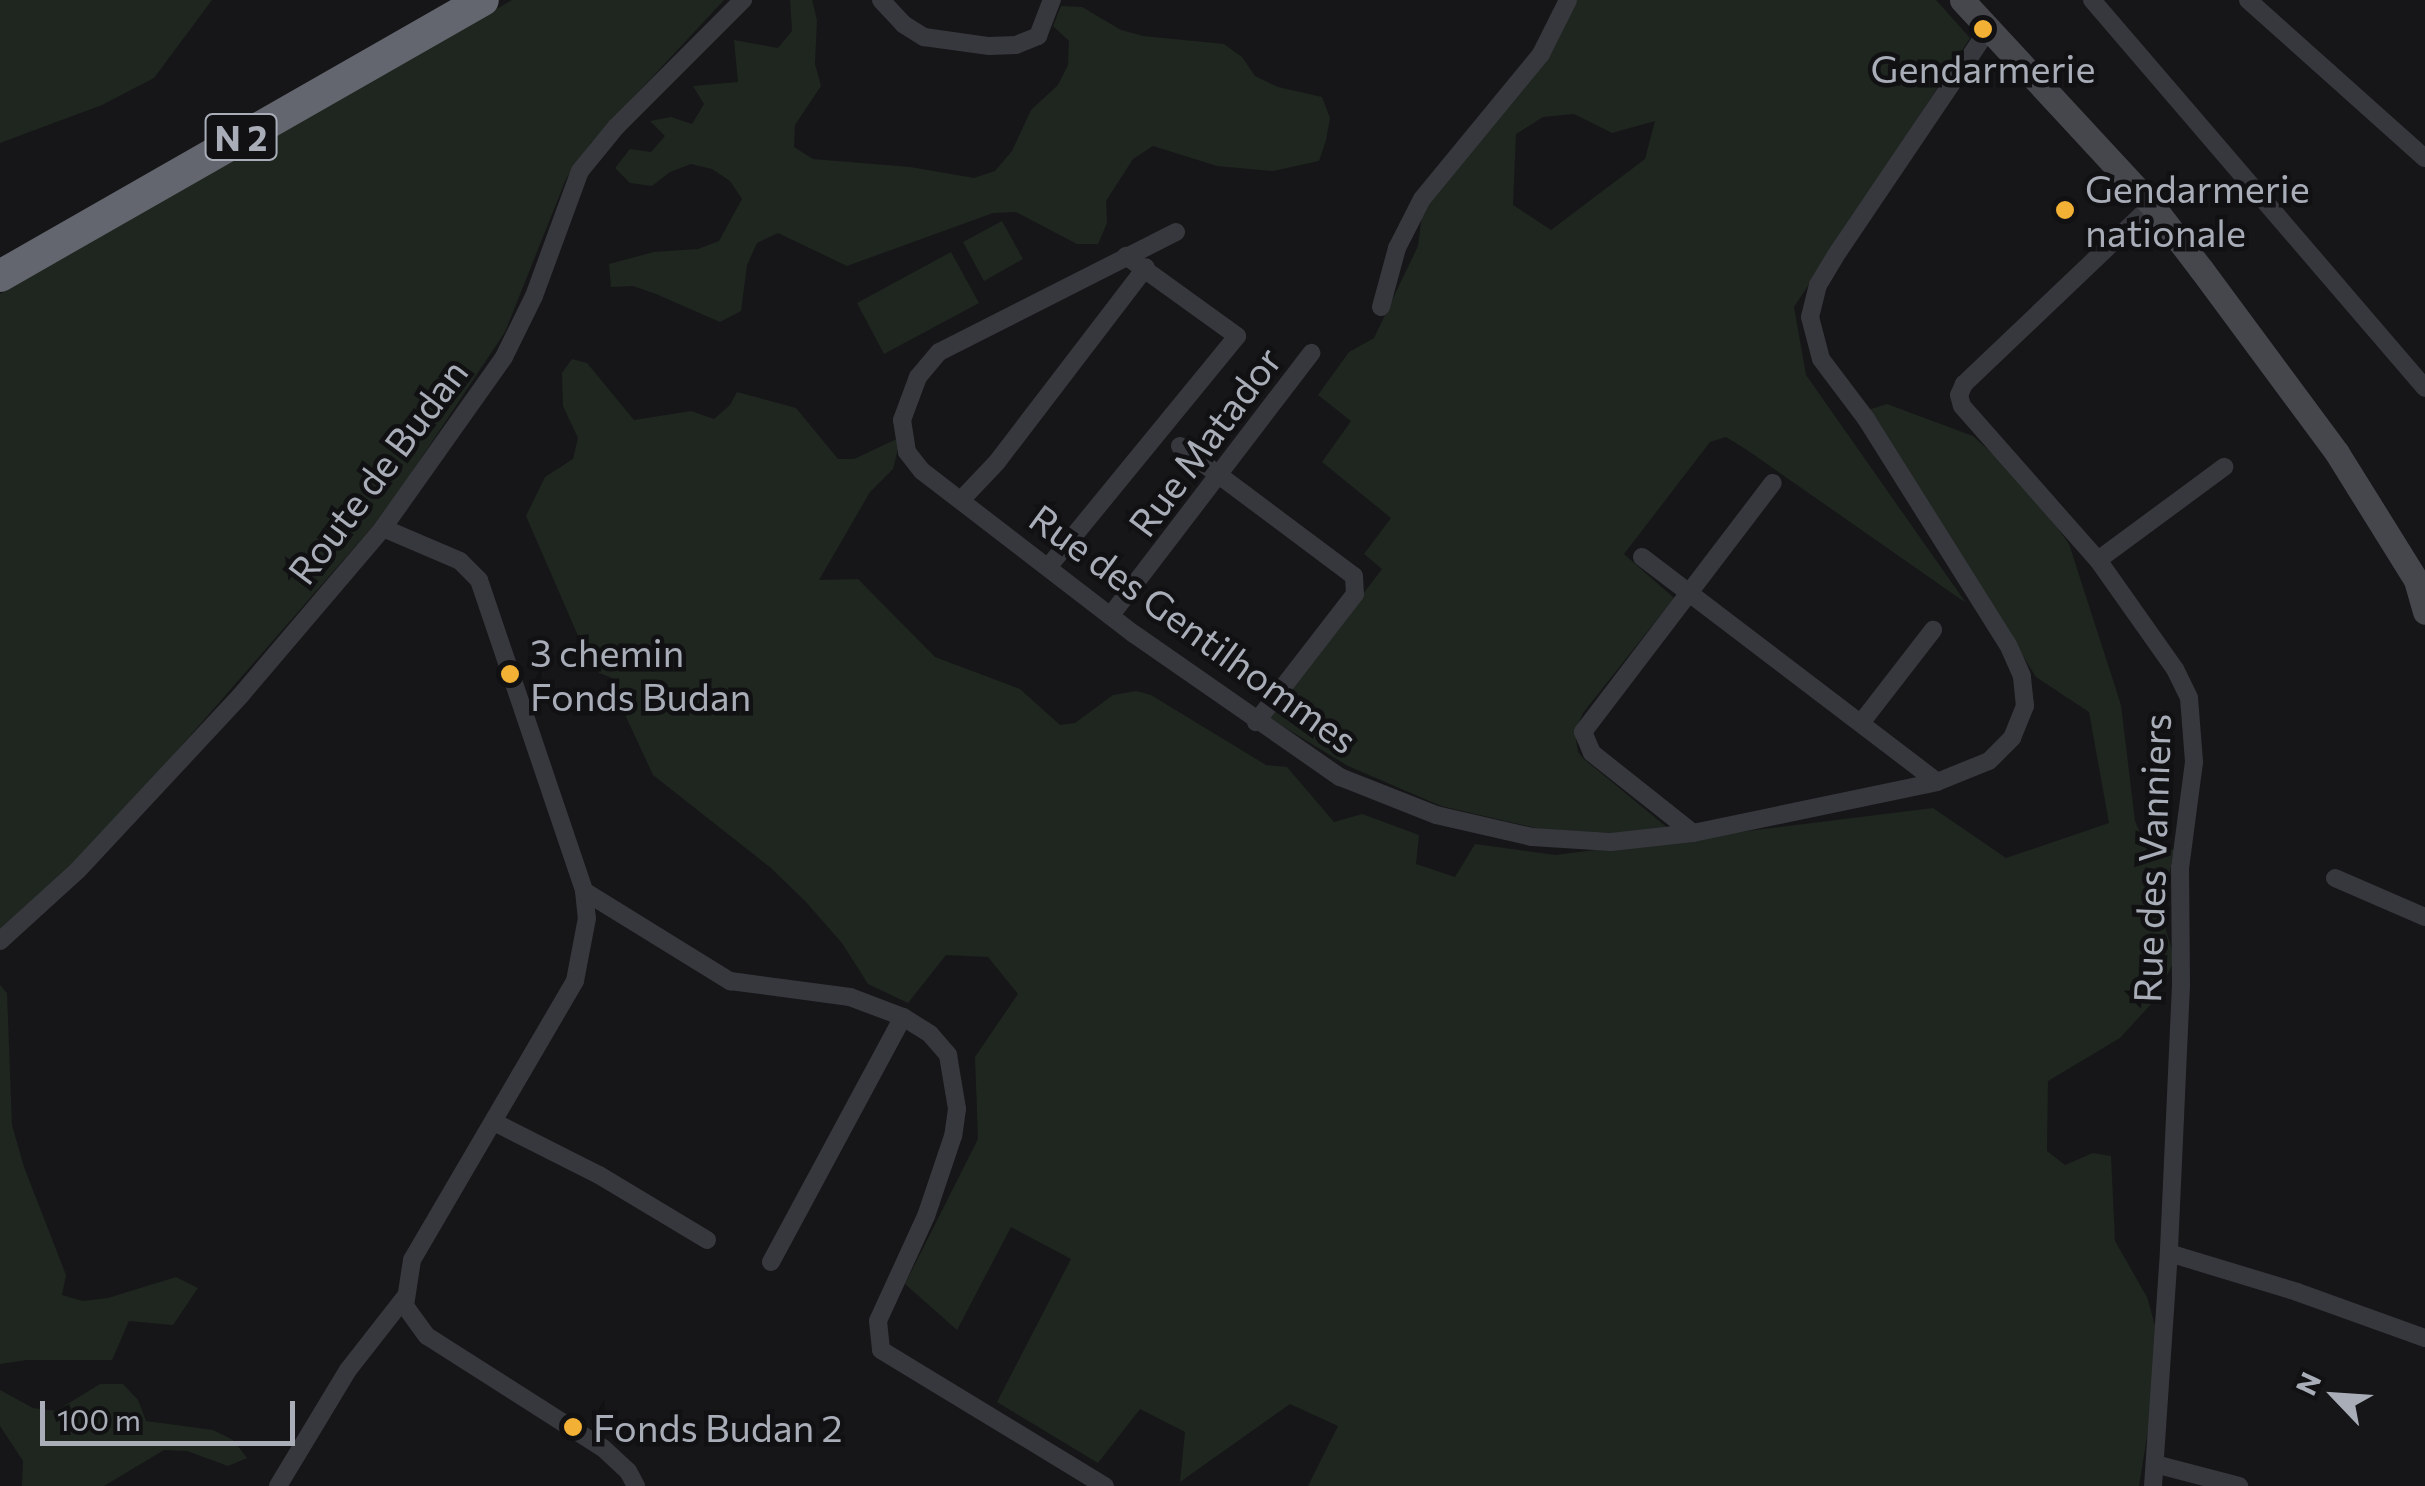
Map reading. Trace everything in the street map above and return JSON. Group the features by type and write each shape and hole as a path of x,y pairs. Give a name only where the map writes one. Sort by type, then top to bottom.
{"highway":[{"name":"N 2","path":"0,260 446,0"},
{"name":"N 2","path":"0,276 483,0"}],"street":[{"name":"Route de Budan","path":"0,940 78,870 228,708 383,528 504,357 534,296 580,171 616,127 742,0"},
{"path":"881,0 903,24 924,37 952,44 990,46 1016,45 1038,36 1052,0"},
{"path":"1381,307 1397,248 1422,199 1541,54 1568,0"},
{"path":"1962,0 2152,205 2337,453 2421,576 2425,612"},
{"path":"2092,0 2425,388"},
{"path":"2248,0 2425,158"},
{"name":"Rue des Gentilhommes","path":"1176,232 1000,318 929,361 910,395 902,437 922,470 1256,722 1340,777 1472,825 1558,841 1612,842 1693,833 1937,782 1989,761 2012,738 2025,706 2022,676 2008,645 1868,420 1822,359 1810,317 1813,296 1838,252 1989,28"},
{"name":"Rue des Vanniers","path":"2152,205 1964,384 1959,395 1962,406 2098,560 2175,669 2192,716 2191,803 2180,868 2181,985 2170,1253 2154,1486"},
{"path":"1048,566 1237,336 1126,256"},
{"path":"962,499 997,462 1146,267"},
{"name":"Rue Matador","path":"1112,616 1311,352"},
{"path":"1180,446 1354,576 1355,594 1256,722"},
{"path":"2098,560 2224,467"},
{"path":"1693,833 1592,753 1583,737 1590,718 1772,483"},
{"path":"383,528 460,562 479,580 584,892 587,918 574,981 412,1260 405,1297 411,1320 427,1336 603,1448 628,1471 636,1486"},
{"path":"1642,557 1937,782"},
{"path":"1862,722 1933,630"},
{"path":"2335,878 2425,917"},
{"path":"584,892 702,967 730,980 850,997 902,1017 930,1034 948,1055 957,1109 945,1170 878,1321 881,1350 1104,1486"},
{"path":"771,1262 902,1017"},
{"path":"494,1122 599,1176 707,1240"},
{"path":"2170,1253 2314,1297 2425,1338"},
{"path":"278,1486 348,1370 405,1297"},
{"path":"2155,1464 2239,1486"}],"shaded area":[{"path":"0,0 212,0 154,78 102,105 0,143"},
{"path":"512,0 724,0 591,143 566,179 505,332 386,511 101,838 0,933 0,294"},
{"path":"790,0 812,0 817,20 815,64 821,86 795,125 794,147 813,159 910,167 974,178 995,171 1012,151 1031,110 1058,85 1068,65 1069,41 1053,26 1061,6 1082,7 1121,30 1143,36 1224,44 1242,57 1255,76 1278,87 1322,97 1330,118 1326,140 1319,161 1273,171 1217,166 1153,146 1133,159 1106,201 1107,223 1098,244 1077,244 1016,212 993,213 847,266 778,233 757,243 747,265 741,311 720,322 633,286 611,287 609,264 654,252 698,249 719,241 742,199 730,181 712,169 691,164 670,172 652,186 630,183 615,168 630,149 651,152 665,136 650,121 671,117 692,124 704,104 693,86 738,82 734,40 778,48 792,31"},
{"path":"1574,0 1936,0 1970,38 1794,307 1806,375 1966,603 1747,450 1726,437 1710,442 1624,554 1674,598 1583,713 1575,732 1578,752 1584,759 1669,829 1613,833 1540,829 1441,806 1348,766 1269,718 1382,569 1364,554 1391,518 1322,462 1351,421 1318,395 1349,352 1374,338 1418,246 1423,207 1557,42","holes":["1574,114 1612,133 1655,121 1645,159 1551,230 1513,205 1516,134 1543,117"]},
{"path":"1002,221 1023,259 984,281 963,242"},
{"path":"951,252 979,303 884,354 857,303"},
{"path":"572,359 587,363 634,420 691,411 714,419 730,405 737,392 796,408 838,459 854,459 901,437 893,469 870,492 819,580 858,579 935,657 1020,689 1060,725 1075,723 1113,695 1136,691 1151,695 1266,765 1287,767 1334,822 1362,814 1419,835 1416,864 1455,877 1475,844 1555,855 1933,808 2006,858 2109,823 2089,712 2036,677 1868,410 1887,404 1973,436 2027,485 2069,544 2121,705 2135,821 2150,857 2174,849 2162,917 2175,960 2152,1003 2120,1038 2048,1081 2047,1151 2065,1165 2093,1153 2111,1156 2115,1241 2147,1297 2158,1336 2157,1375 2139,1486 1308,1486 1338,1426 1290,1404 1180,1482 1185,1432 1140,1409 1098,1463 997,1402 1071,1259 1011,1227 957,1330 905,1284 978,1139 975,1057 1018,994 988,957 946,955 908,1003 868,984 842,943 805,901 771,868 653,775 609,680 620,681 599,673 579,638 526,516 545,477 573,459 578,438 563,406 562,373"},
{"path":"0,985 7,993 12,1125 66,1275 62,1295 83,1301 108,1298 176,1277 198,1288 173,1325 129,1321 112,1360 27,1360 0,1364"},
{"path":"100,1384 123,1384 138,1400 146,1421 213,1430 233,1440 247,1458 228,1466 187,1451 164,1450 104,1486 22,1486 23,1461 0,1426 0,1390 33,1408 56,1411"}],"place":[{"name":"Gendarmerie","path":"1983,29"},
{"name":"Gendarmerie nationale","path":"2065,210"},
{"name":"3 chemin Fonds Budan","path":"510,674"},
{"name":"Fonds Budan 2","path":"573,1427"}]}
